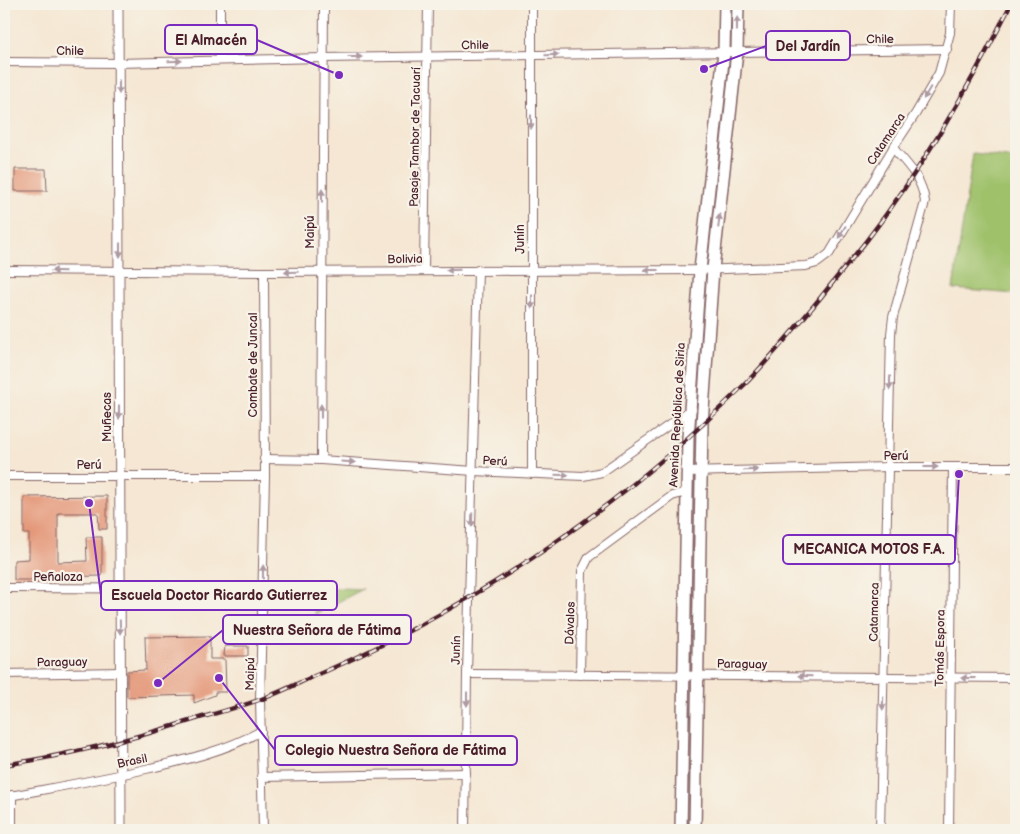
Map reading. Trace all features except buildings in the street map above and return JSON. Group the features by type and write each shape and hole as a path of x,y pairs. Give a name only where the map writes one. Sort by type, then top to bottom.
{"main road":[{"name":"Avenida República de Siria","path":"681,830 686,472 700,270 724,52 725,4"},
{"name":"Avenida República de Siria","path":"695,830 704,404 713,269 737,52 738,4"}],"street":[{"name":"Muñecas","path":"118,4 121,830"},
{"path":"220,4 220,60"},
{"name":"Maipú","path":"322,460 321,271 324,4"},
{"name":"Pasaje Tambor de Tacuarí","path":"424,270 428,4"},
{"name":"Junín","path":"532,4 532,474"},
{"name":"Catamarca","path":"806,266 817,263 829,254 939,73 950,33 951,4"},
{"name":"Chile","path":"4,62 118,62 947,49"},
{"name":"Catamarca","path":"880,830 891,334 893,317 925,202 923,191 914,172 893,148"},
{"name":"Bolivia","path":"4,270 264,272 700,270 806,266"},
{"path":"474,471 478,270"},
{"name":"Combate de Juncal","path":"264,272 264,459"},
{"name":"Perú","path":"264,459 322,460 474,471 583,476 602,472 690,410 704,404"},
{"name":"Maipú","path":"264,459 261,731 264,830"},
{"name":"Perú","path":"686,472 888,467 1016,467"},
{"name":"Tomás Espora","path":"949,830 953,467"},
{"name":"Junín","path":"465,830 467,674 474,471"},
{"name":"Perú","path":"4,476 264,476"},
{"name":"Dávalos","path":"580,675 582,571 589,557 672,496 686,492"},
{"name":"Peñaloza","path":"4,588 263,589"},
{"name":"Paraguay","path":"4,674 121,672"},
{"name":"Paraguay","path":"467,674 1016,678"},
{"name":"Brasil","path":"4,797 121,775 214,752 239,743 261,731"},
{"path":"261,777 466,772"},
{"path":"12,795 12,830"}],"green space":[{"path":"973,154 1016,159 1016,294 953,289"},
{"path":"317,587 363,589 315,614"}],"railway":[{"path":"4,765 125,740 236,708 276,693 383,644 440,615 548,548 599,511 697,430 743,386 821,297 887,213 926,155 979,65 1011,4"}],"place":[{"name":"Del Jardín","path":"704,69"},
{"name":"El Almacén","path":"339,75"},
{"name":"MECANICA MOTOS F.A.","path":"959,474"},
{"name":"Escuela Doctor Ricardo Gutierrez","path":"89,503"},
{"name":"Colegio Nuestra Señora de Fátima","path":"219,678"},
{"name":"Nuestra Señora de Fátima","path":"158,683"}]}
